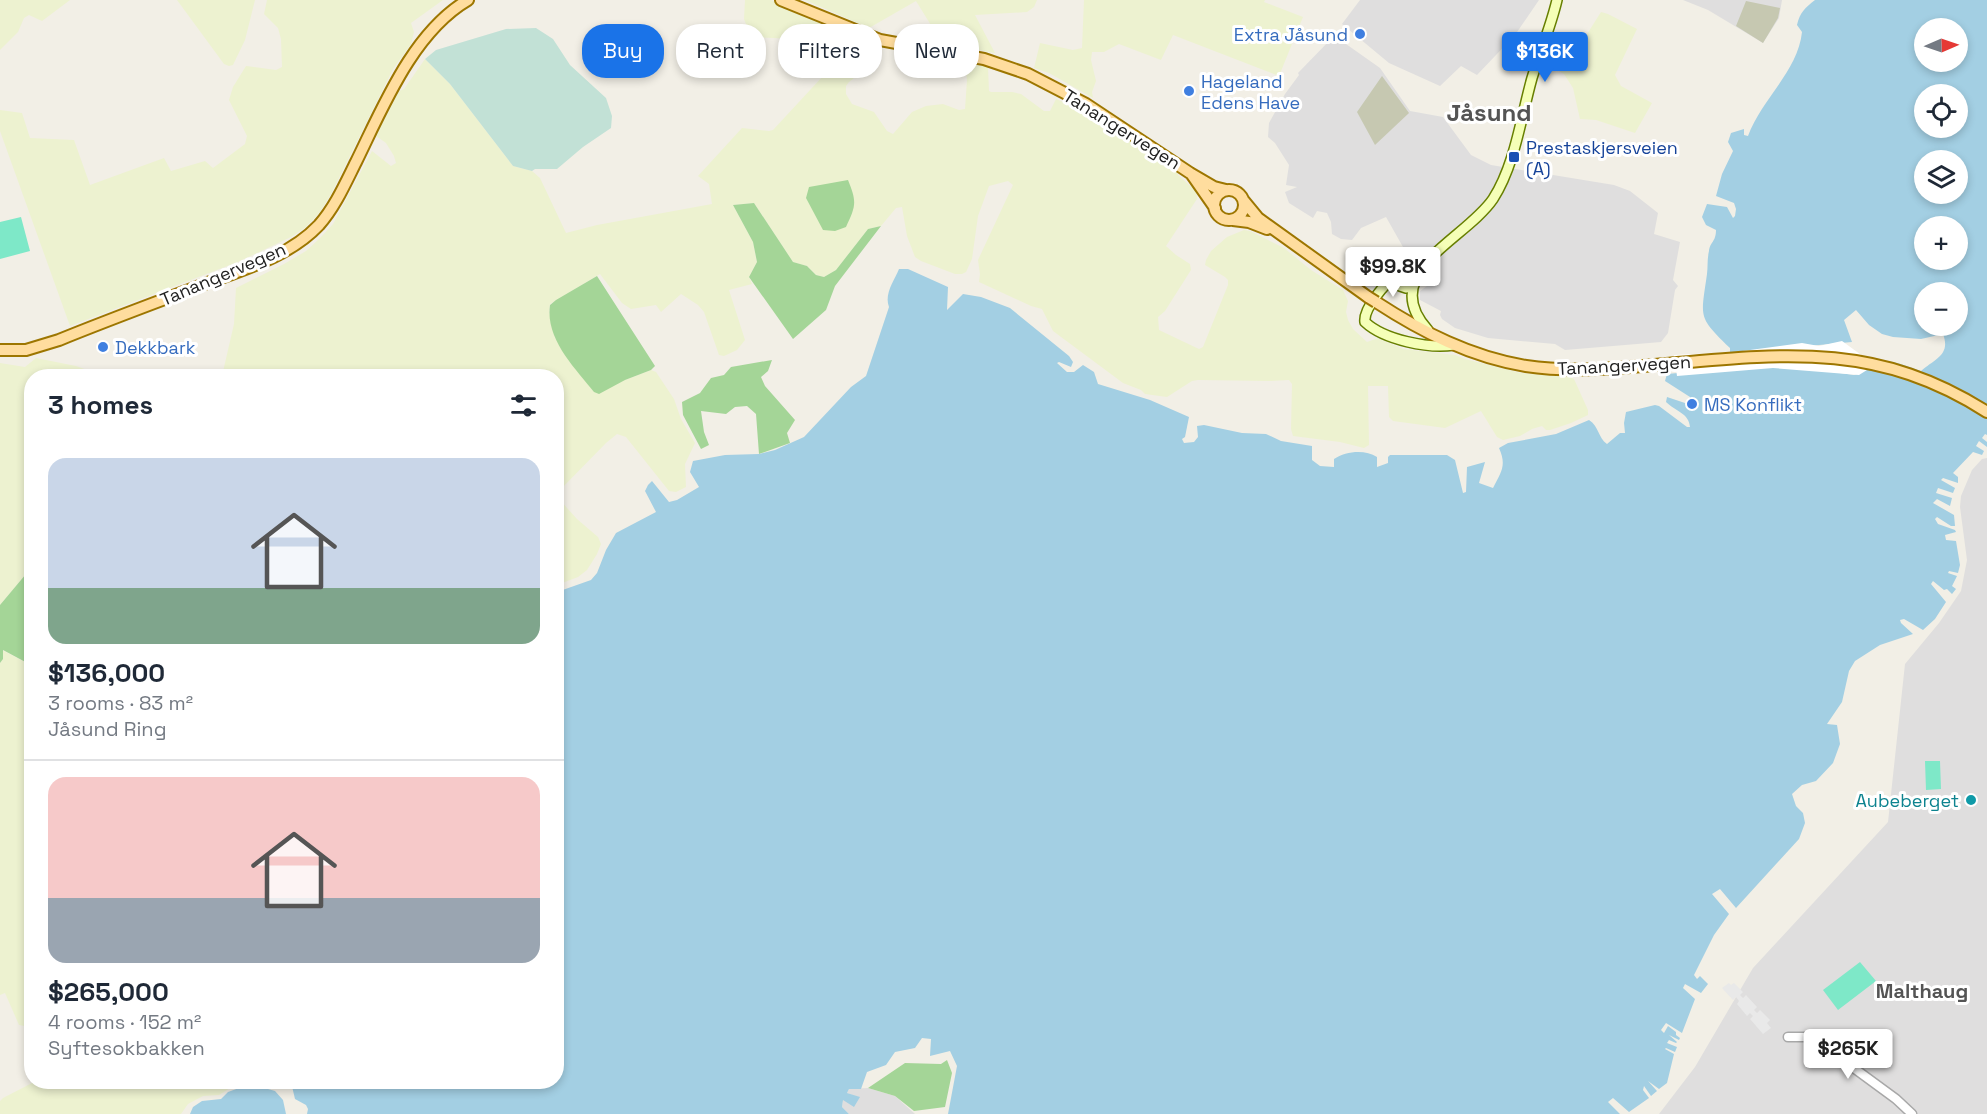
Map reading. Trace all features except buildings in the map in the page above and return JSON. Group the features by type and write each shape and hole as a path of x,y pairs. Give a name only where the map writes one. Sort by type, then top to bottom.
{"main road":[{"name":"Tanangervegen","path":"0,350 26,350 59,340 260,263 300,241 320,223 337,200 395,86 417,50 440,22 468,0"},
{"name":"Tanangervegen","path":"781,0 880,40 984,59 1022,71 1098,111 1190,173 1214,187 1226,190"},
{"path":"1454,345 1411,343 1374,329 1365,322 1365,314 1381,289 1398,274 1425,263 1481,214 1503,181 1557,0"},
{"name":"Tanangervegen","path":"1190,173 1215,208"},
{"path":"1226,190 1239,194 1244,201 1241,215 1233,220 1223,219 1215,208 1218,195 1226,190"},
{"name":"Tanangervegen","path":"1244,201 1258,218 1372,300 1434,336 1500,360 1556,369 1608,369 1778,355 1818,356 1855,361 1915,376 1987,412"},
{"name":"Tanangervegen","path":"1233,220 1258,225 1283,237"},
{"path":"1425,263 1414,285 1412,300 1415,313 1434,336"},
{"path":"1398,274 1400,286 1406,288 1414,285"}],"street":[{"path":"1788,1037 1806,1037 1816,1041 1896,1099 1912,1114"}],"shaded area":[{"path":"0,0 70,0 42,21 29,15 24,18 18,32 0,50"},
{"path":"177,0 255,0 245,40 233,65 224,64"},
{"path":"267,0 443,0 411,23 414,32 411,44 393,69 331,194 320,212 306,227 291,237 238,262 70,326 0,131 0,110 22,113 30,138 74,140 90,185 164,158 171,171 205,161 213,168 245,144 247,136 229,100 233,87 246,66 276,70 282,67 281,39 278,28 264,14"},
{"path":"745,0 771,0 829,24 778,24 778,38 766,38 766,24 746,24"},
{"path":"805,0 1037,0 1034,7 1027,12 975,15 995,53 979,50 979,24 930,24 916,1 876,24 860,24"},
{"path":"1084,0 1265,0 1264,2 1303,17 1279,76 1173,35 1161,60 1119,44 1104,52 1092,52 1091,60 1096,81 1092,92 1093,98 1049,73 1034,68 1040,43 1073,50 1082,48"},
{"path":"1360,0 1539,0 1515,35 1477,75 1461,66 1440,86 1389,63 1342,24"},
{"path":"1683,0 1782,0 1779,18 1763,43 1708,10"},
{"path":"1815,0 1987,0 1987,435 1985,434 1982,438 1987,442 1987,447 1979,441 1976,446 1984,451 1982,455 1973,452 1953,473 1958,477 1958,483 1943,478 1941,480 1955,488 1953,493 1938,488 1936,493 1952,498 1950,506 1937,499 1933,503 1954,515 1955,526 1937,517 1935,519 1938,524 1956,532 1945,535 1946,540 1956,541 1960,565 1958,573 1949,571 1948,573 1957,576 1952,586 1956,589 1952,594 1933,581 1931,584 1946,602 1935,619 1923,630 1904,619 1900,620 1913,634 1880,645 1855,661 1849,671 1842,702 1827,724 1837,725 1840,744 1833,763 1816,781 1802,785 1792,794 1796,806 1803,813 1805,823 1799,839 1736,908 1720,889 1712,894 1729,914 1714,935 1694,975 1697,979 1700,976 1708,984 1701,993 1685,984 1683,988 1695,999 1682,1033 1666,1023 1661,1030 1664,1033 1668,1026 1680,1038 1679,1040 1669,1035 1677,1042 1669,1040 1667,1043 1677,1047 1675,1052 1665,1049 1674,1054 1667,1083 1659,1089 1648,1081 1657,1091 1651,1096 1644,1086 1643,1090 1649,1098 1629,1112 1613,1098 1608,1102 1620,1114 948,1114 957,1066 950,1051 930,1056 931,1039 922,1038 915,1048 895,1052 886,1065 867,1072 861,1089 849,1089 847,1093 860,1097 854,1107 843,1100 842,1107 849,1114 307,1114 306,1105 295,1099 293,1089 564,1089 564,590 591,580 597,573 616,533 656,512 645,491 652,481 669,502 677,500 699,487 690,472 693,461 725,455 759,454 775,450 804,437 851,387 866,376 889,307 889,292 899,269 908,269 948,287 947,310 963,294 981,297 1010,308 1069,356 1073,362 1071,367 1057,363 1067,372 1074,372 1083,365 1094,372 1098,384 1150,400 1189,417 1185,437 1182,439 1184,443 1194,442 1198,437 1197,426 1204,425 1242,433 1266,434 1281,441 1312,446 1312,460 1320,466 1334,467 1334,459 1356,452 1377,457 1377,467 1388,463 1390,455 1447,455 1455,460 1463,493 1466,492 1467,467 1485,462 1479,483 1493,488 1503,464 1499,448 1508,443 1556,434 1589,420 1607,444 1620,433 1625,433 1626,412 1655,405 1690,427 1687,418 1666,402 1667,397 1688,404 1690,397 1665,381 1667,374 1777,364 1854,375 1884,361 1921,371 1943,352 1945,347 1944,336 1968,336 1968,282 1914,282 1914,336 1934,336 1921,339 1882,334 1869,325 1856,310 1844,320 1852,342 1730,353 1730,348 1712,329 1704,316 1703,300 1708,254 1716,230 1706,225 1702,217 1707,204 1727,207 1733,218 1735,216 1734,203 1716,196 1722,174 1733,151 1728,142 1731,133 1744,129 1744,135 1748,136 1761,110 1787,73 1799,46 1802,32 1797,25 1800,17"},
{"path":"1746,1 1780,8 1778,18 1763,43 1736,26"},
{"path":"1601,12 1637,29 1615,75 1621,86 1652,103 1635,133 1596,120 1580,119 1573,88 1564,74 1551,66 1558,48 1575,53"},
{"path":"536,28 553,39 570,65 606,98 612,116 611,128 557,169 532,171 513,166 450,84 425,59 436,50 506,29"},
{"path":"1331,39 1346,44 1380,68 1410,111 1443,117 1471,155 1491,165 1614,185 1630,191 1658,213 1654,234 1680,242 1673,280 1678,286 1675,290 1668,333 1661,342 1565,350 1555,344 1488,338 1455,328 1442,319 1441,311 1420,300 1420,291 1427,286 1435,266 1432,249 1403,247 1386,217 1361,228 1352,240 1341,239 1332,234 1331,222 1327,213 1317,211 1313,218 1289,203 1285,192 1297,187 1286,185 1289,165 1275,143 1268,137 1269,123 1285,94 1299,75 1298,73"},
{"path":"425,59 450,84 513,166 532,171 540,178 566,233 597,225 712,204 709,184 698,176 742,128 773,130 821,78 854,78 846,86 846,94 852,104 874,112 887,131 893,134 912,112 926,106 943,104 959,110 965,109 967,78 979,78 979,64 985,65 988,67 989,91 1021,94 1044,111 1050,111 1056,99 1088,112 1118,131 1120,136 1137,142 1176,167 1178,175 1196,191 1197,199 1166,246 1190,264 1191,270 1165,311 1158,317 1159,330 1199,349 1203,347 1228,285 1225,277 1205,265 1206,260 1211,251 1227,237 1244,230 1250,231 1284,248 1311,270 1343,290 1348,301 1346,312 1348,320 1353,329 1367,342 1378,338 1403,349 1455,355 1521,373 1570,377 1574,379 1588,410 1588,415 1550,430 1542,426 1520,436 1503,440 1497,437 1481,411 1445,428 1393,421 1389,417 1388,386 1368,386 1369,445 1364,448 1340,442 1293,436 1291,429 1292,384 1289,380 1198,380 1192,381 1167,397 1145,394 1123,383 1053,331 1042,309 979,282 978,260 1013,185 1008,181 989,186 978,216 972,259 966,272 962,274 955,274 915,257 907,236 902,207 896,208 881,226 868,229 836,270 824,277 816,275 807,266 793,262 754,203 733,205 753,242 757,262 749,277 752,284 729,290 745,340 737,350 724,356 719,355 704,312 698,305 681,294 661,312 656,305 631,309 622,303 600,274 550,304 549,311 555,338 625,380 651,370 656,372 674,399 681,419 695,443 685,464 686,487 676,492 669,491 626,437 617,434 564,486 564,369 224,369 234,324 236,288 306,251 320,238 333,224 372,151 391,166 396,163 386,143 376,136 399,91 404,89"},
{"path":"1382,76 1409,113 1375,145 1357,112"},
{"path":"36,358 84,369 24,369 24,576 0,605 0,363 25,367"},
{"path":"1987,458 1987,1114 1659,1114 1695,1067 1753,968 1888,822 1905,664 1939,623 1961,591 1967,560 1960,507 1961,496 1972,470 1982,459"},
{"path":"564,505 598,537 601,544 587,570 578,577 564,582"},
{"path":"2,650 24,661 24,1026 19,1025 5,993 0,995 0,663 3,659"},
{"path":"1729,983 1731,985 1734,983 1743,992 1740,995 1743,998 1746,995 1757,1007 1754,1010 1757,1013 1760,1010 1770,1020 1767,1023 1771,1028 1763,1034 1750,1019 1753,1016 1750,1013 1747,1016 1737,1004 1739,1001 1736,997 1733,1000 1722,988"},
{"path":"24,1087 24,1089 229,1089 219,1095 203,1096 188,1104 181,1114 0,1114 0,1101"},
{"path":"868,1088 895,1096 915,1114 849,1114 842,1107 843,1100 860,1098 847,1093 849,1089"},
{"path":"236,1089 275,1091 283,1100 286,1114 190,1114 193,1107 202,1101 221,1099 228,1092"}],"green space":[{"path":"848,180 854,204 846,227 835,231 823,230 806,198 809,187"},
{"path":"754,203 793,262 807,266 816,275 824,277 836,270 868,229 881,226 835,286 826,310 793,339 749,277 757,262 753,242 733,205"},
{"path":"21,217 30,251 0,259 0,222"},
{"path":"597,276 655,366 599,394 594,392 570,363 552,330 550,318 550,305"},
{"path":"772,360 768,371 761,377 765,386 795,420 787,433 790,443 759,454 756,414 747,406 735,407 726,414 701,411 704,432 709,445 701,449 683,415 682,402 700,393 711,378 724,375 731,367"},
{"path":"24,576 24,661 3,650 3,659 0,663 0,605"},
{"path":"1925,761 1940,761 1941,789 1926,790"},
{"path":"1860,962 1876,981 1838,1010 1823,990"},
{"path":"947,1060 952,1073 945,1107 914,1111 895,1096 868,1088 905,1063 941,1064"}],"pier":[{"path":"1842,341 1875,365 1859,375 1773,368 1677,376 1674,355 1735,352 1802,343 1819,346"}],"place":[{"name":"Extra Jåsund","path":"1360,34"},
{"name":"Hageland Edens Have","path":"1189,91"},
{"name":"Prestaskjersveien (A)","path":"1514,157"},
{"name":"Dekkbark","path":"103,347"},
{"name":"MS Konflikt","path":"1692,404"},
{"name":"Aubeberget","path":"1971,800"}],"district":[{"name":"Jåsund","path":"1489,112"},
{"name":"Malthaug","path":"1922,991"}]}
